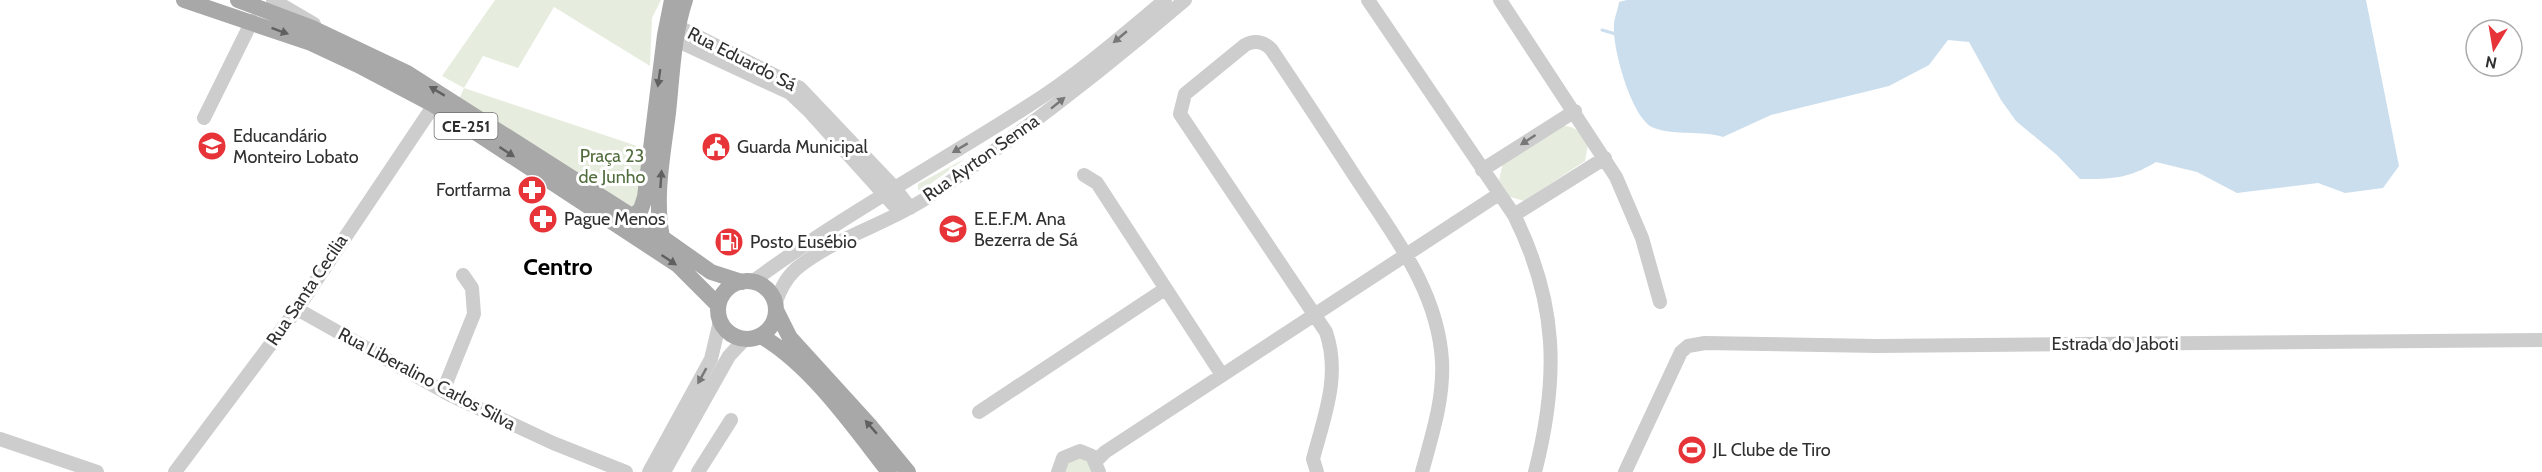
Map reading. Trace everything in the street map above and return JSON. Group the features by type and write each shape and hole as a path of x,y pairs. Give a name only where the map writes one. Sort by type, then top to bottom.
{"main road":[{"name":"CE-251","path":"184,0 252,21 358,64 434,105 678,265 701,285 730,334 753,338"},
{"name":"CE-251","path":"238,0 268,9 368,52 445,96 633,217 711,272 767,290 776,307"},
{"path":"662,237 660,198 672,30 672,0"},
{"path":"633,217 641,209 645,197 672,30 685,0"},
{"path":"719,313 726,290 747,282"},
{"path":"753,338 772,325 776,307"},
{"path":"776,307 789,338 871,427 908,472"},
{"path":"753,338 785,352 889,472"}],"street":[{"path":"273,0 333,37"},
{"name":"Rua Ayrton Senna","path":"747,282 889,190 1029,105 1095,58 1165,0"},
{"name":"Rua Ayrton Senna","path":"776,307 783,285 797,269 854,232 905,210 1047,112 1185,0"},
{"path":"1368,0 1514,214 1539,274 1551,335 1551,396 1535,472"},
{"path":"1500,0 1605,158 1634,217 1660,302"},
{"path":"204,118 252,21"},
{"name":"Rua Eduardo Sá","path":"672,30 790,93 889,190 905,210"},
{"path":"1317,472 1313,459 1331,387 1333,366 1326,332 1180,114 1185,94 1245,45 1261,42 1271,49 1407,254 1434,312 1442,362 1438,414 1422,472"},
{"name":"Rua Santa Cecilia","path":"175,472 297,309 434,105"},
{"path":"1482,170 1575,111"},
{"path":"1514,214 1605,158"},
{"path":"1084,175 1097,183 1222,375"},
{"path":"1058,472 1063,458 1074,451 1087,453 1098,466 1105,452 1499,194"},
{"path":"443,391 474,314 472,288 463,275"},
{"path":"980,412 1165,289"},
{"name":"Rua Liberalino Carlos Silva","path":"297,309 443,391 543,439 626,472"},
{"path":"664,472 711,359 719,313"},
{"path":"649,472 729,356 753,338"},
{"name":"Estrada do Jaboti","path":"1625,472 1678,357 1688,346 1705,343 1877,346 2542,340"},
{"path":"698,472 731,420"},
{"path":"0,439 97,472"}],"green space":[{"path":"495,0 661,0 652,18 650,66 554,7 518,68 483,56 464,88 442,76"},
{"name":"Praça 23 de Junho","path":"464,88 643,148 638,204 628,209 459,99"},
{"path":"1561,126 1574,128 1583,137 1588,145 1585,161 1524,201 1510,197 1499,180 1503,163"},
{"path":"966,158 922,190 918,190 918,184"},
{"path":"1074,456 1088,460 1093,472 1062,472 1063,465"}],"water":[{"path":"1627,0 2366,0 2399,166 2383,188 2345,193 2318,183 2237,193 2197,172 2156,162 2128,175 2080,179 2057,155 2016,121 2001,100 1969,42 1948,40 1929,65 1889,86 1771,115 1723,137 1662,130 1646,122 1638,112 1620,66 1614,36 1614,22 1619,2"}],"waterway":[{"path":"1602,30 1619,35"}],"place":[{"name":"Educandário Monteiro Lobato","path":"212,146"},
{"name":"Guarda Municipal","path":"716,147"},
{"name":"Fortfarma","path":"532,190"},
{"name":"Pague Menos","path":"543,219"},
{"name":"E.E.F.M. Ana Bezerra de Sá","path":"953,229"},
{"name":"Posto Eusébio","path":"729,242"},
{"name":"JL Clube de Tiro","path":"1692,450"}],"district":[{"name":"Centro","path":"558,266"}]}
